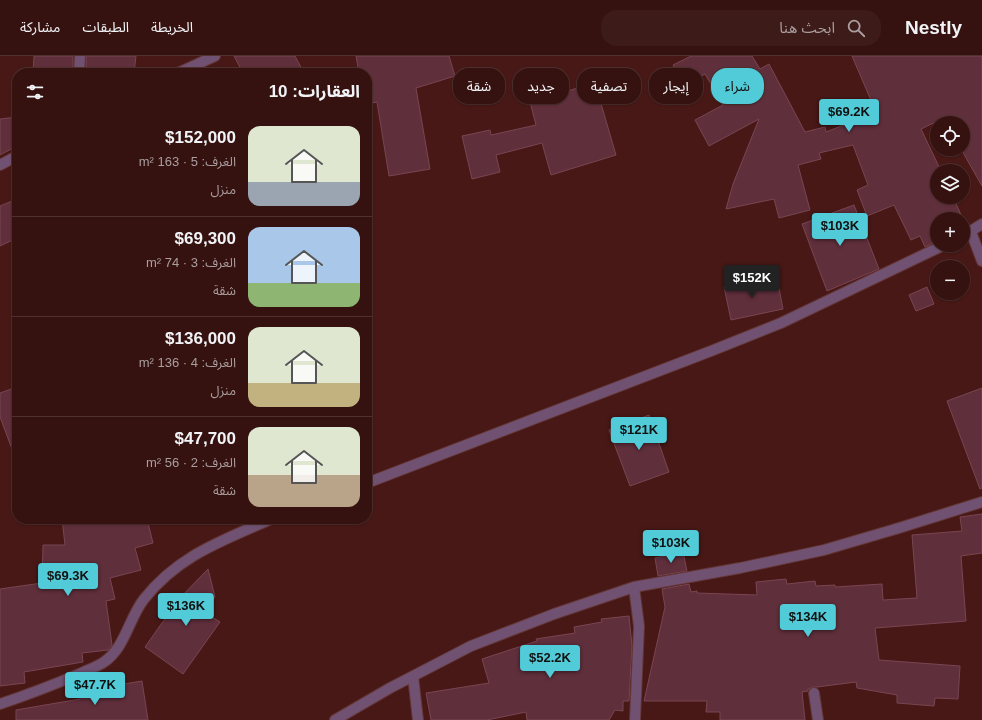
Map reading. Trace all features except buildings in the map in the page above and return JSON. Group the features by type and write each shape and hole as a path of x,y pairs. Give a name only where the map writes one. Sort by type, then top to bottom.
{"street":[{"path":"79,68 80,56"},
{"path":"189,68 215,56"},
{"path":"0,165 12,159"},
{"path":"970,232 982,224"},
{"path":"970,239 982,261"},
{"path":"372,481 711,352 781,323 930,252"},
{"path":"335,720 413,676 471,646 554,614 634,587 740,568 824,550 982,502"},
{"path":"0,704 56,684 104,662 120,645 131,620 144,600 161,580 182,562 201,550 260,524"},
{"path":"634,587 639,626 635,720"},
{"path":"413,676 418,720"},
{"path":"814,694 818,720"}]}
